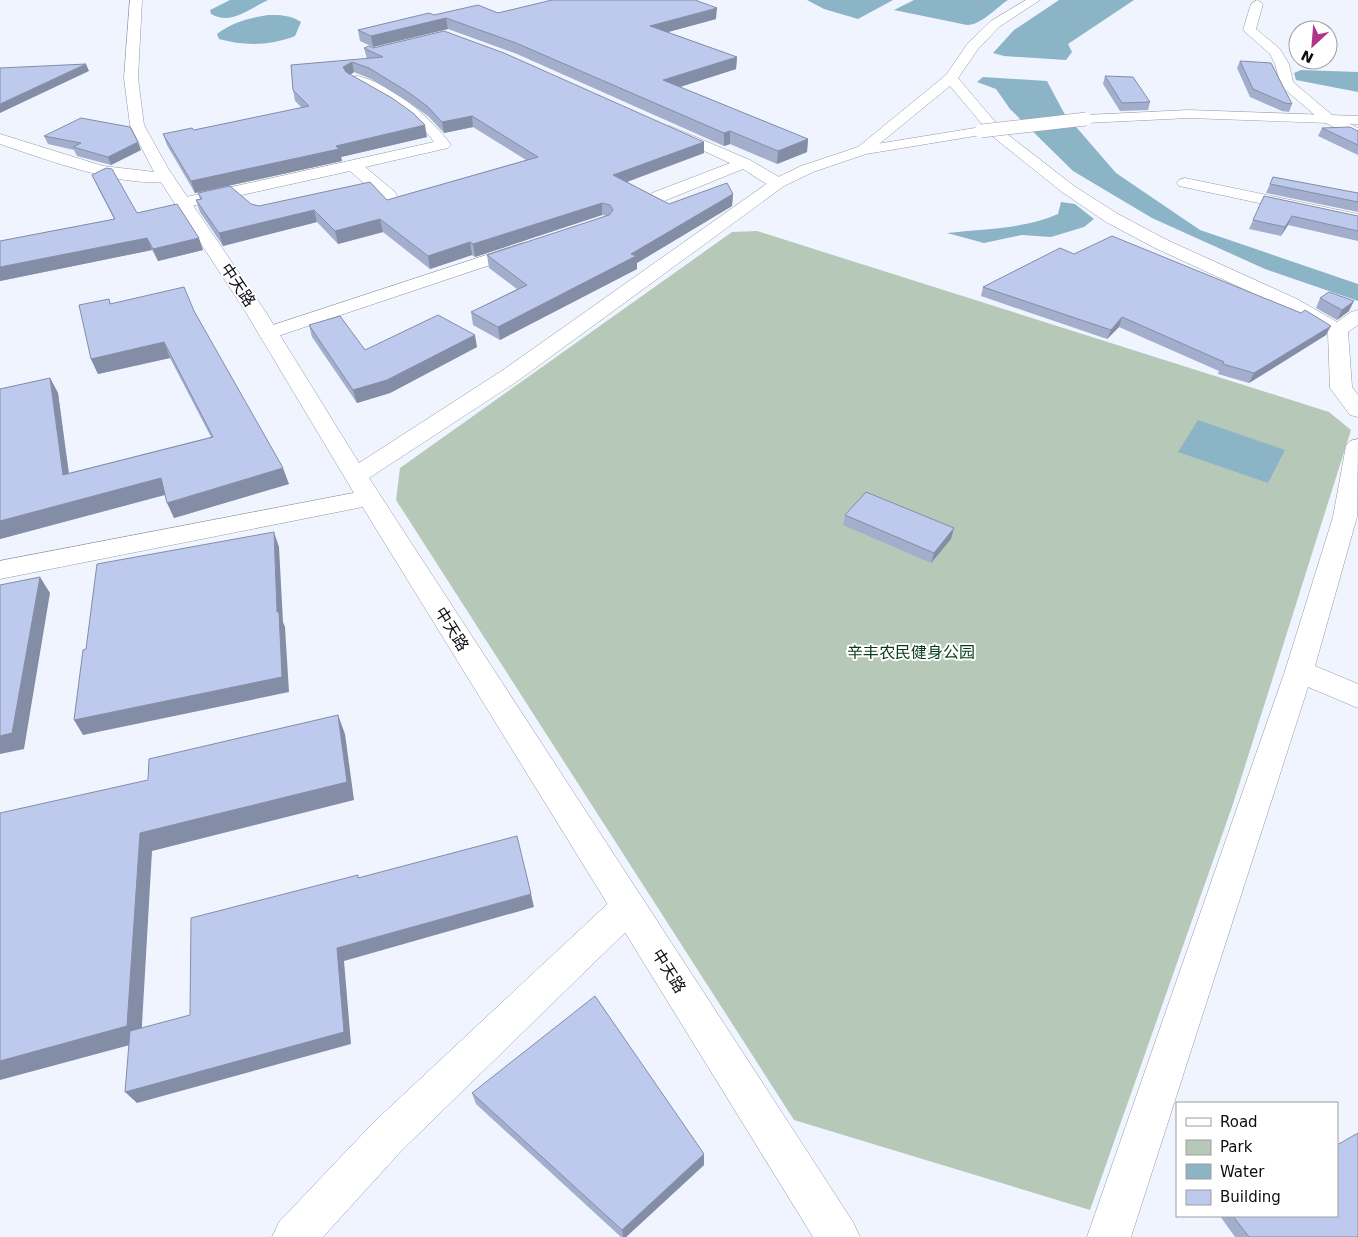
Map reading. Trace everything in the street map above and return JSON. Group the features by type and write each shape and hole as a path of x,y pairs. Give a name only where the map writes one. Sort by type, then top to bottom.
{"street":[{"name":"中天路","path":"136,0 131,78 137,125 166,177 268,333 363,487 838,1237"},
{"path":"863,150 951,78 973,46 995,24 1034,0"},
{"path":"1257,4 1249,30 1274,49 1284,67 1286,83 1327,118 1358,134"},
{"path":"183,203 443,145 438,136 395,99 354,78"},
{"path":"951,78 997,133 1068,189 1112,218 1161,244 1290,302 1338,330"},
{"path":"0,570 363,487 511,375 778,183 806,169 863,150 981,131 1086,119 1189,114 1358,120"},
{"path":"655,123 744,163 778,183"},
{"path":"0,139 119,174 145,178 166,177"},
{"path":"658,197 744,163"},
{"path":"354,165 383,191 358,190"},
{"path":"1186,182 1358,219"},
{"path":"238,191 256,206"},
{"path":"268,333 538,243"},
{"path":"1338,330 1358,316"},
{"path":"1338,330 1341,388 1358,410"},
{"path":"1109,1237 1299,671 1345,518 1358,446"},
{"path":"1299,671 1358,696"},
{"path":"294,1237 388,1136 628,907"}],"green space":[{"name":"辛丰农民健身公园","path":"757,231 1329,412 1351,430 1233,804 1090,1210 794,1120 396,500 400,468 732,232"}],"water":[{"path":"230,0 268,0 233,17 218,17 211,14 210,10"},
{"path":"807,0 893,0 858,19 824,9"},
{"path":"914,0 1008,0 983,19 967,25 894,10"},
{"path":"1059,0 1134,0 1068,44 1072,52 1066,60 1004,56 993,53 1014,30"},
{"path":"268,15 281,15 301,22 295,36 276,42 257,44 219,39 217,34 229,26 247,19"},
{"path":"1301,70 1358,72 1358,92 1296,80 1294,73"},
{"path":"983,77 1047,81 1064,113 1116,173 1200,230 1358,284 1358,301 1265,269 1152,218 1073,171 1010,109 996,89 977,82"},
{"path":"1061,202 1075,204 1094,219 1084,227 1051,237 1022,235 984,243 947,233 1004,228 1032,223 1058,214"},
{"path":"1198,420 1285,450 1268,483 1178,452"}],"building":[{"path":"552,0 695,0 717,8 650,26 737,57 663,80 808,139 778,151 730,131 724,133 516,43 446,18 371,36 358,30 429,13 434,15 478,5 498,13"},
{"path":"444,31 504,53 704,142 613,175 669,204 727,183 733,194 631,254 636,256 498,327 471,312 527,285 487,255 609,215 613,210 610,205 602,203 473,244 470,242 428,256 380,219 335,231 314,210 219,233 196,200 202,199 198,193 230,186 251,204 259,206 370,182 387,200 538,157 472,116 442,122 427,106 408,92 369,68 352,62 343,67 346,72 392,98 413,113 425,125 336,146 339,149 191,181 163,134 192,128 194,130 309,106 293,90 291,65 383,57 364,48 369,46 373,48"},
{"path":"1240,61 1271,63 1292,104 1285,103 1253,89"},
{"path":"86,64 0,104 0,68"},
{"path":"1105,76 1133,77 1150,102 1122,103"},
{"path":"81,118 130,127 138,142 108,157 73,147 81,143 44,136"},
{"path":"1350,127 1358,131 1358,145 1322,128"},
{"path":"106,168 112,169 137,213 177,204 199,238 153,249 147,238 0,267 0,241 115,219 92,175"},
{"path":"1273,177 1358,193 1358,202 1270,184"},
{"path":"1264,196 1358,216 1358,231 1292,216 1285,227 1253,220"},
{"path":"1112,236 1301,313 1305,310 1331,326 1254,373 1223,364 1224,362 1122,317 1111,330 983,287 1060,248 1074,254"},
{"path":"184,287 194,311 283,468 167,503 161,478 0,521 0,389 50,378 63,475 213,437 164,342 91,359 79,305 109,299 110,304"},
{"path":"1329,292 1354,301 1342,310 1320,298"},
{"path":"438,315 475,335 387,380 353,390 309,325 340,316 365,350"},
{"path":"866,492 954,528 934,553 845,515"},
{"path":"274,532 282,677 74,720 83,650 86,649 97,564"},
{"path":"40,577 12,733 0,736 0,585"},
{"path":"338,715 347,782 140,833 127,1026 0,1061 0,813 148,780 149,759"},
{"path":"517,836 531,894 337,948 344,1032 125,1092 130,1031 190,1015 191,918 358,875 358,878"},
{"path":"595,996 704,1154 622,1230 472,1093"},
{"path":"1358,1133 1358,1236 1249,1237 1234,1217 1338,1217 1338,1144"}]}
